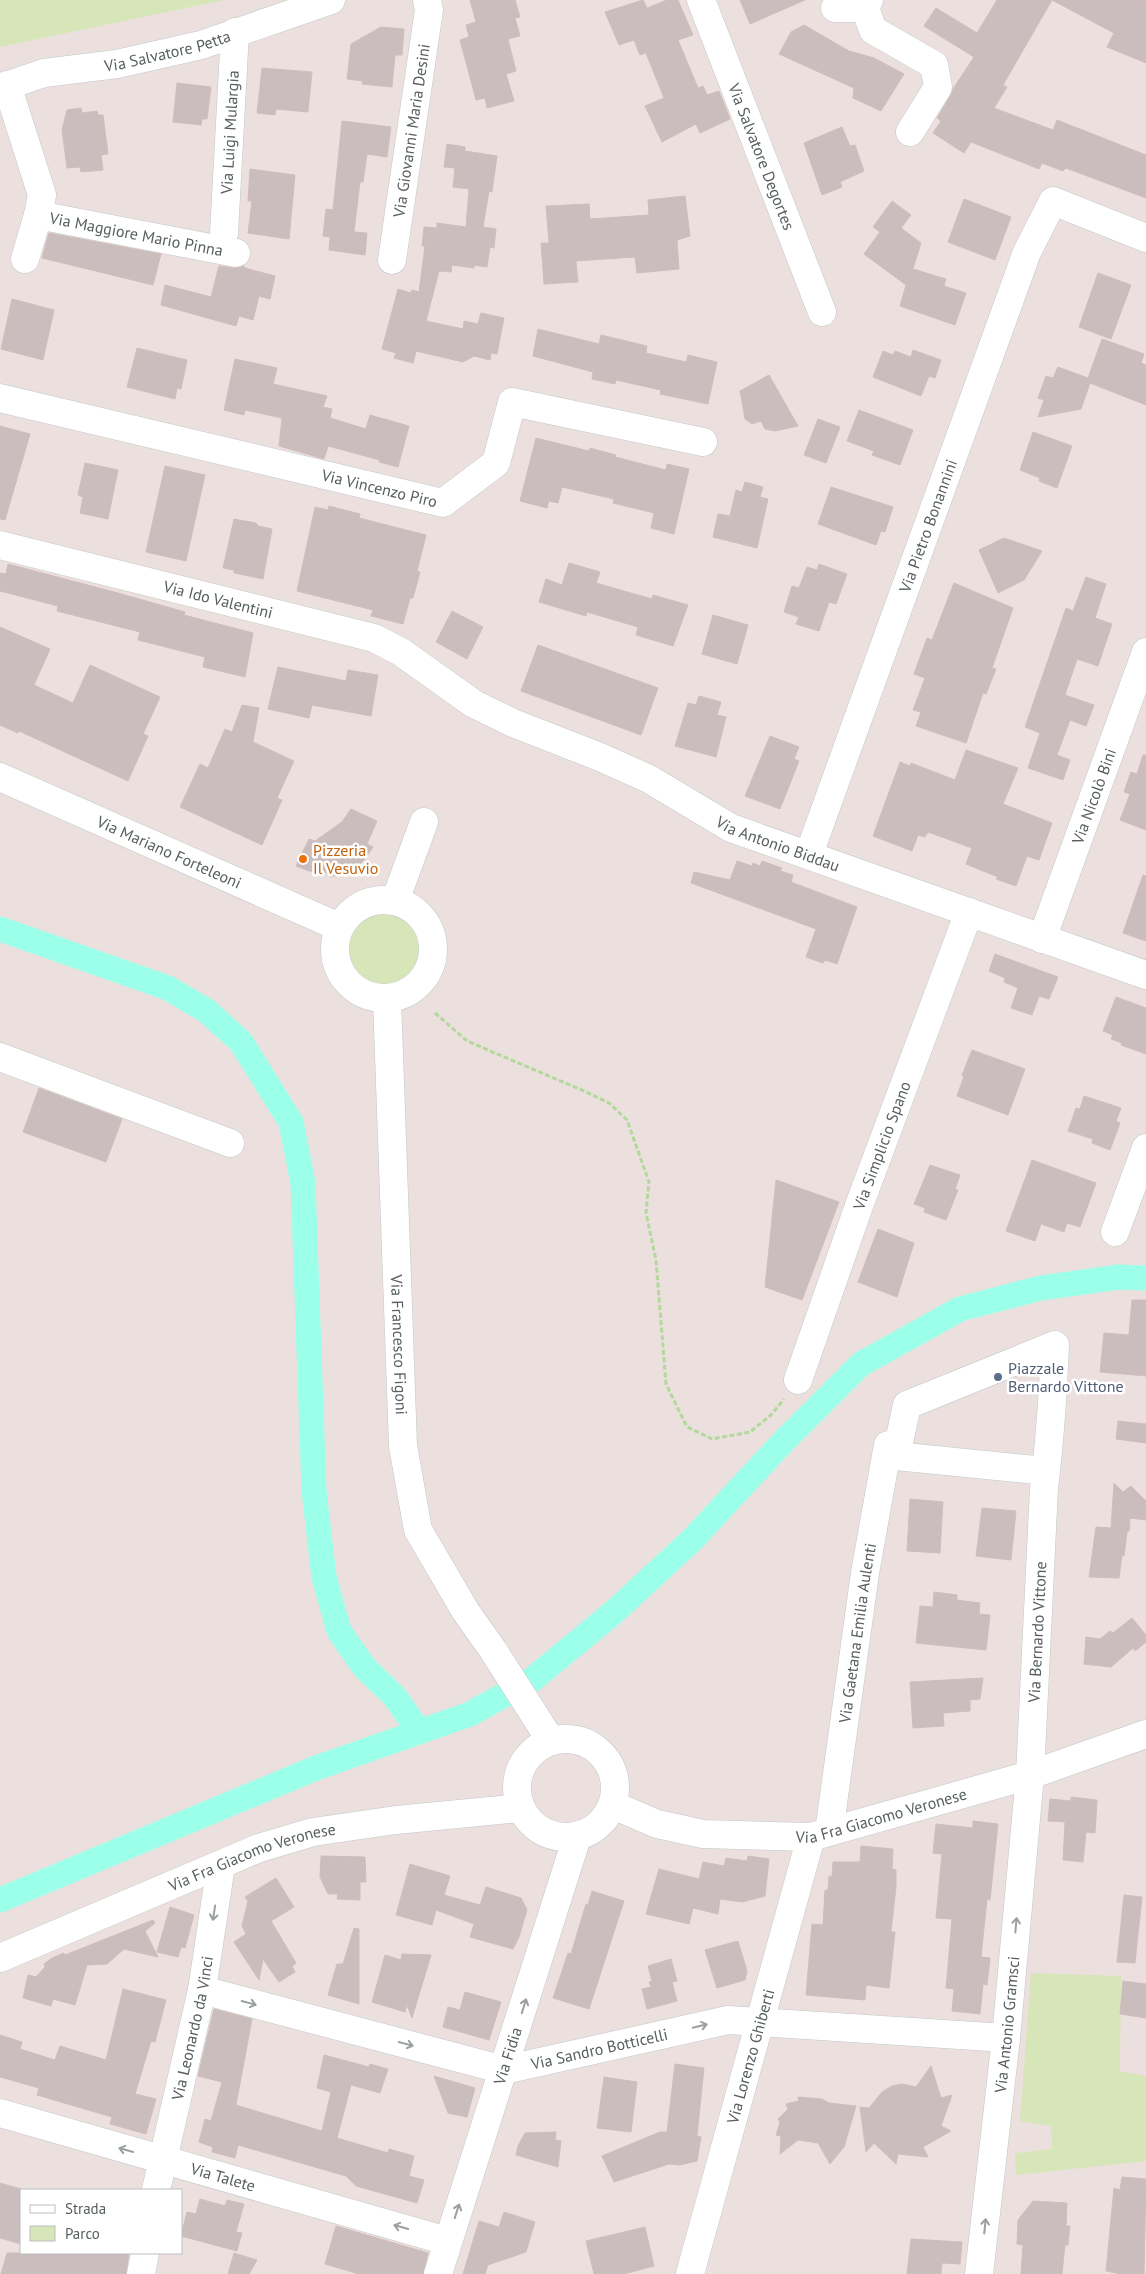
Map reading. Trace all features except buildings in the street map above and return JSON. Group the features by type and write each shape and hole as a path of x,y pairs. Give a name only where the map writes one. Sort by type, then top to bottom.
{"street":[{"name":"Via Salvatore Petta","path":"3,86 44,72 117,64 201,45 331,0"},
{"name":"Via Giovanni Maria Desini","path":"392,260 429,10 428,0"},
{"name":"Via Salvatore Degortes","path":"701,0 822,312"},
{"path":"835,8 867,4 873,30 934,65 938,87 910,132"},
{"name":"Via Luigi Mulargia","path":"230,243 235,32"},
{"name":"Via Maggiore Mario Pinna","path":"3,86 42,195 25,259"},
{"name":"Via Pietro Bonannini","path":"809,854 1027,252 1053,201 1146,238"},
{"name":"Via Maggiore Mario Pinna","path":"38,215 230,243"},
{"name":"Via Vincenzo Piro","path":"0,398 443,503 496,464 512,402 703,442"},
{"name":"Via Ido Valentini","path":"0,545 374,638 401,652 428,673"},
{"name":"Via Nicolò Bini","path":"1042,939 1146,652"},
{"name":"Via Antonio Biddau","path":"428,673 474,704 512,723 600,757 648,779 731,828 809,854 1146,975"},
{"name":"Via Mariano Forteleoni","path":"0,777 339,927"},
{"path":"395,901 424,822"},
{"path":"378,900 395,901 410,907 422,917 431,938 432,961 426,976 415,988 402,996 387,999 370,997 354,990 342,977 335,961 334,944 339,927 349,914 362,904 378,900"},
{"name":"Via Simplicio Spano","path":"798,1380 860,1204 969,912"},
{"name":"Via Francesco Figoni","path":"387,999 403,1446 418,1530 466,1612 536,1715 551,1741"},
{"path":"0,1057 230,1143"},
{"path":"1115,1232 1146,1148"},
{"path":"1055,1345 1052,1418 1045,1479 896,1456 907,1405 1055,1345"},
{"name":"Via Gaetana Emilia Aulenti","path":"820,1834 888,1445 898,1449"},
{"name":"Via Bernardo Vittone","path":"1030,1775 1045,1479"},
{"name":"Via Fra Giacomo Veronese","path":"613,1805 657,1824 703,1834 820,1834 1030,1775 1146,1734"},
{"path":"567,1739 582,1741 596,1748 607,1760 614,1774 616,1789 613,1805 605,1819 593,1830 577,1837 560,1838 543,1833 529,1822 520,1808 516,1791 518,1774 526,1759 537,1748 551,1741 567,1739"},
{"name":"Via Antonio Gramsci","path":"979,2274 1006,2038 1030,1775"},
{"name":"Via Fra Giacomo Veronese","path":"0,1958 259,1848 313,1832 396,1820 520,1808"},
{"name":"Via Lorenzo Ghiberti","path":"690,2274 760,2022 820,1834"},
{"name":"Via Fidia","path":"438,2274 577,1837"},
{"name":"Via Leonardo da Vinci","path":"156,2189 202,1990 221,1865"},
{"name":"Via Sandro Botticelli","path":"202,1990 504,2070 728,2020 1006,2038"},
{"name":"Via Talete","path":"0,2114 448,2241"},
{"path":"141,2274 145,2254"}],"path":[{"path":"435,1013 467,1041 609,1103 627,1120 649,1182 646,1213 656,1260 666,1384 687,1426 712,1439 750,1432 771,1415 798,1380"}],"green space":[{"path":"0,0 224,0 0,47"},
{"path":"384,912 398,915 410,923 418,935 421,949 418,963 410,975 398,983 384,986 370,983 358,975 350,963 347,949 350,935 358,923 370,915"},
{"path":"1031,1973 1121,1976 1120,2071 1146,2076 1146,2161 1016,2175 1015,2153 1052,2149 1051,2126 1020,2121"}],"waterway":[{"path":"0,929 168,988 207,1011 241,1042 291,1122 303,1183 314,1491 324,1577 339,1631 364,1667 395,1697 418,1730"},
{"path":"0,1900 316,1768 470,1714 533,1679 614,1612 692,1540 783,1442 861,1364 960,1309 1041,1288 1119,1277 1146,1278"}],"place":[{"name":"Pizzeria Il Vesuvio","path":"303,859"},
{"name":"Piazzale Bernardo Vittone","path":"998,1377"}]}
